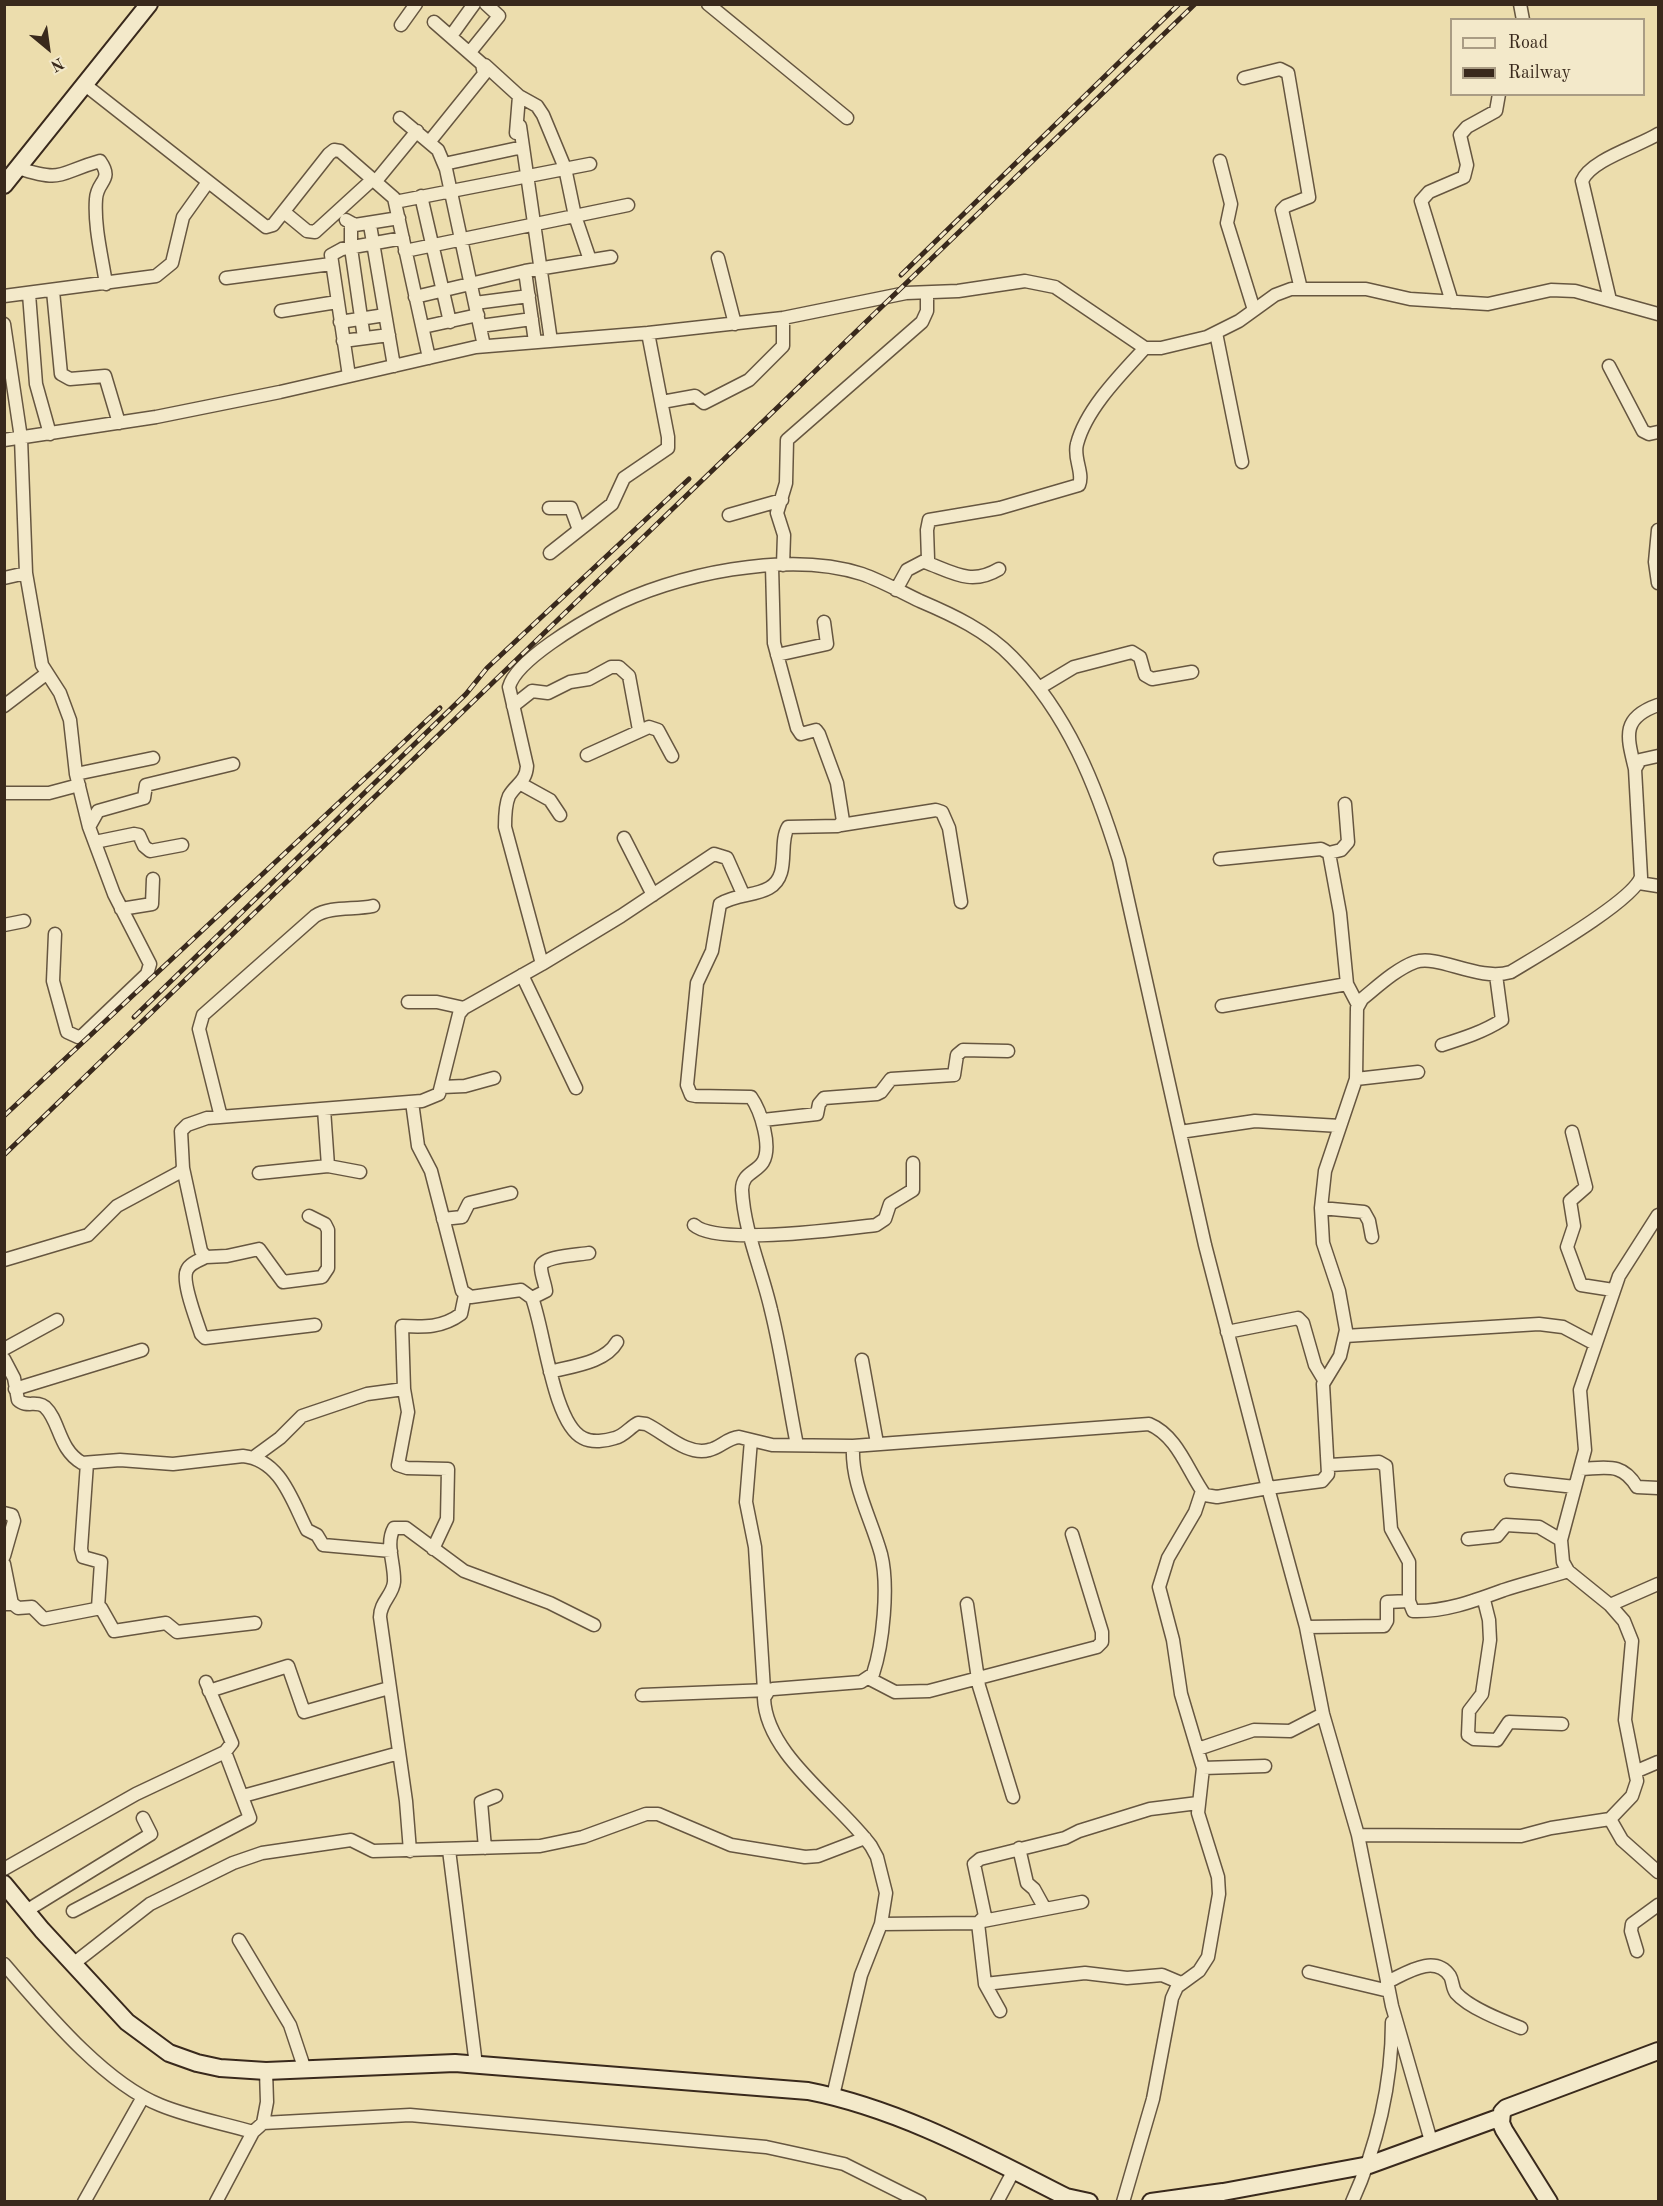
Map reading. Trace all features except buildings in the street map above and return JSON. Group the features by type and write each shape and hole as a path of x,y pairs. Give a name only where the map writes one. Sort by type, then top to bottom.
{"street":[{"path":"4,185 149,4"},
{"path":"401,25 416,4"},
{"path":"451,36 474,4"},
{"path":"470,52 499,16 486,4"},
{"path":"708,4 847,118"},
{"path":"434,22 470,52 484,69"},
{"path":"430,141 481,80 485,65 493,70 519,96 537,106 543,116 565,168 575,216 590,260"},
{"path":"1244,78 1281,69 1288,73 1309,197 1286,206 1282,213 1301,289"},
{"path":"84,84 266,227 273,225 334,150 340,151 387,189 395,202 429,358"},
{"path":"519,96 519,147 526,175 551,341"},
{"path":"1452,302 1421,201 1429,192 1464,177 1467,165 1460,135 1467,127 1496,111 1499,96"},
{"path":"400,118 430,141 438,150 444,164 484,346"},
{"path":"519,147 520,126"},
{"path":"284,212 311,233 321,229 374,180 417,131"},
{"path":"1610,300 1582,181 1584,175 1596,166 1659,134"},
{"path":"444,164 519,147"},
{"path":"18,168 45,177 63,177 100,161 106,169 106,177 96,196 96,213 106,285"},
{"path":"1220,161 1231,204 1227,223 1254,310"},
{"path":"395,202 450,189 590,164"},
{"path":"4,296 106,285 156,276 165,272 172,263 183,216 208,182"},
{"path":"421,196 450,322"},
{"path":"405,251 628,205"},
{"path":"339,213 351,224 370,225 399,218"},
{"path":"351,224 351,248 364,338"},
{"path":"370,225 394,366"},
{"path":"349,376 331,264 335,252 403,238"},
{"path":"416,297 525,271 611,257"},
{"path":"718,258 735,324"},
{"path":"226,278 331,264"},
{"path":"525,271 536,342"},
{"path":"4,440 119,423 484,346 735,324 783,318 906,293 927,293 1025,281 1043,283 1076,300 1145,348 1161,348 1216,333 1282,292 1301,289 1366,289 1410,299 1488,304 1551,290 1575,291 1659,314"},
{"path":"53,291 61,374 70,379 105,376 119,423"},
{"path":"841,825 843,818 832,766 817,732 804,734 798,731 773,634 778,565 784,535 777,518 786,483 787,440 922,322 927,310 927,293"},
{"path":"29,294 36,384 50,434"},
{"path":"423,327 478,315 529,296"},
{"path":"281,311 337,302"},
{"path":"340,322 385,315"},
{"path":"478,315 532,319"},
{"path":"662,402 697,396 704,403 749,380 783,346 783,318"},
{"path":"4,324 7,363 21,438 26,573 42,665 60,693 70,720 77,779 89,827 121,909 148,959 150,969 83,1035 78,1037 68,1032 54,989 54,934"},
{"path":"550,553 612,504 624,478 668,448 662,402 648,333"},
{"path":"1216,333 1242,462"},
{"path":"343,341 389,335"},
{"path":"896,590 907,570 925,562 929,554 927,530 929,520 1025,503 1079,485 1081,480 1076,455 1078,440 1110,384 1145,348"},
{"path":"1609,366 1643,431 1649,434 1659,432"},
{"path":"729,515 782,500"},
{"path":"549,508 571,508 579,530"},
{"path":"1659,530 1655,562 1659,583"},
{"path":"925,562 972,578 987,576 999,569"},
{"path":"542,964 505,827 510,794 526,777 527,766 509,687 511,678 520,668 597,614 649,589 723,571 778,565 862,574 953,615 985,634 1012,657 1038,688 1075,742 1101,802 1119,860 1227,1332 1306,1628 1323,1714 1358,1835 1392,2006 1431,2141"},
{"path":"4,578 26,573"},
{"path":"777,655 827,644 824,622"},
{"path":"1038,688 1074,666 1132,651 1140,657 1144,675 1152,679 1192,672"},
{"path":"513,706 532,691 548,693 570,682 589,679 611,667 619,667 628,676 639,730"},
{"path":"4,706 46,674"},
{"path":"1358,1005 1372,991 1415,962 1430,961 1496,975 1511,972 1595,918 1639,883 1641,877 1635,769 1629,743 1630,726 1637,714 1659,705"},
{"path":"587,755 649,727 658,730 672,756"},
{"path":"1635,769 1640,760 1659,756"},
{"path":"4,794 49,794 77,779 153,758"},
{"path":"89,827 98,811 144,798 146,785 234,764"},
{"path":"521,784 550,800 560,815"},
{"path":"1220,859 1322,849 1329,853 1341,850 1348,842 1345,804"},
{"path":"796,1444 774,1323 751,1235 742,1189 748,1174 764,1160 766,1152 763,1120 753,1101 747,1096 696,1096 689,1092 687,1085 697,983 712,951 718,909 725,901 743,894 763,891 776,883 783,863 788,827 841,825 936,810 942,812 949,828 961,902"},
{"path":"95,842 134,834 139,835 150,851 182,845"},
{"path":"624,838 653,895"},
{"path":"465,1295 471,1297 521,1290 532,1298 550,1372 572,1427 582,1438 591,1441 613,1439 638,1423 646,1424 689,1449 699,1451 710,1450 731,1438 739,1437 772,1445 854,1446 1149,1424 1159,1429 1184,1458 1205,1495 1217,1497 1325,1479 1330,1465 1322,1395 1324,1380 1340,1356 1345,1336 1339,1291 1323,1243 1321,1208 1324,1171 1356,1079 1358,1005 1347,984 1340,913 1329,853"},
{"path":"206,1257 201,1251 183,1168 181,1131 187,1125 221,1117 412,1102 431,1098 439,1094 442,1087 454,1032 464,1008 542,964 714,854 727,858 743,894"},
{"path":"121,909 152,904 153,879"},
{"path":"1639,883 1659,886"},
{"path":"221,1117 199,1029 202,1016 315,916 329,909 347,911 373,906"},
{"path":"4,925 24,921"},
{"path":"522,975 576,1088"},
{"path":"1442,1046 1478,1035 1485,1027 1502,1020 1496,975"},
{"path":"1222,1006 1347,984"},
{"path":"408,1002 437,1002 464,1008"},
{"path":"763,1120 817,1114 819,1104 824,1098 877,1094 882,1092 891,1080 950,1077 956,1072 957,1055 963,1050 1008,1051"},
{"path":"1356,1079 1418,1072"},
{"path":"442,1087 465,1086 494,1078"},
{"path":"412,1102 418,1146 431,1171 451,1256 465,1295 461,1314 437,1327 402,1326 404,1389 408,1412 398,1464 407,1468 448,1469 447,1519 433,1548"},
{"path":"324,1109 328,1166"},
{"path":"1180,1132 1255,1121 1340,1126"},
{"path":"1572,1132 1586,1187 1570,1201 1574,1226 1567,1247 1581,1285 1613,1290"},
{"path":"694,1226 709,1233 751,1235 881,1223 890,1204 913,1190 913,1163"},
{"path":"259,1173 328,1166 360,1172"},
{"path":"4,1260 88,1235 117,1206 183,1168"},
{"path":"442,1219 462,1216 466,1205 472,1201 511,1193"},
{"path":"1321,1208 1364,1212 1369,1221 1372,1237"},
{"path":"1358,1835 1521,1836 1547,1828 1610,1819 1632,1796 1636,1787 1637,1771 1625,1720 1632,1641 1624,1621 1610,1605 1568,1571 1563,1562 1562,1540 1586,1443 1580,1390 1613,1290 1628,1260 1659,1215"},
{"path":"309,1216 325,1224 328,1230 328,1268 322,1277 284,1282 260,1249 227,1256 206,1257 189,1266 186,1272 201,1334 205,1338 315,1325"},
{"path":"532,1298 546,1291 541,1267 543,1262 549,1258 589,1253"},
{"path":"1227,1332 1298,1318 1303,1323 1315,1365 1324,1380"},
{"path":"4,1349 57,1320"},
{"path":"1345,1336 1539,1324 1563,1328 1595,1344"},
{"path":"550,1372 599,1358 608,1353 617,1342"},
{"path":"15,1389 142,1350"},
{"path":"4,1359 14,1378 16,1396 21,1403 45,1407 65,1446 77,1460 87,1463 120,1460 173,1464 243,1456 254,1457 273,1470 286,1486 296,1502 307,1530 317,1535 322,1545 391,1551"},
{"path":"862,1360 877,1443"},
{"path":"254,1457 280,1438 302,1416 367,1394 404,1389"},
{"path":"751,1440 746,1502 755,1547 766,1690 764,1707 771,1727 783,1748 865,1838 876,1857 886,1893 881,1924 861,1975 833,2096"},
{"path":"854,1446 853,1470 883,1567 881,1634 875,1668 870,1679"},
{"path":"1330,1465 1379,1462 1386,1466 1393,1534 1409,1562 1409,1601 1411,1610 1415,1612 1438,1610 1484,1600 1507,1589 1568,1571"},
{"path":"87,1463 81,1549 83,1557 101,1562 98,1608"},
{"path":"1580,1469 1623,1470 1628,1472 1637,1487 1659,1488"},
{"path":"1511,1480 1575,1487"},
{"path":"1123,2202 1153,2099 1172,1998 1181,1983 1199,1971 1208,1957 1219,1894 1218,1877 1198,1803 1203,1768 1182,1694 1173,1640 1159,1587 1168,1558 1195,1512 1202,1491"},
{"path":"4,1513 12,1515 14,1521 4,1556"},
{"path":"1468,1539 1497,1536 1506,1525 1539,1527 1562,1540"},
{"path":"410,1851 380,1617 380,1609 394,1581 392,1533 400,1526 464,1571 550,1603 594,1624"},
{"path":"642,1695 766,1690 861,1682 870,1679 895,1692 912,1693 978,1679 1086,1651 1102,1642 1102,1632 1072,1534"},
{"path":"4,1564 8,1604 18,1608 35,1608 40,1617 44,1619 98,1608 104,1610 114,1631 166,1623 177,1632 255,1623"},
{"path":"1610,1605 1659,1584"},
{"path":"1484,1600 1491,1627 1490,1640 1482,1694 1468,1711 1468,1735 1474,1739 1494,1741 1500,1737 1507,1722 1563,1724"},
{"path":"1306,1628 1384,1626 1387,1621 1387,1602 1409,1601"},
{"path":"967,1604 978,1679 1013,1797"},
{"path":"4,1869 136,1794 225,1752 232,1743 208,1687 288,1666 304,1712 389,1689"},
{"path":"1198,1749 1254,1730 1290,1731 1323,1714"},
{"path":"73,1911 250,1818 225,1752"},
{"path":"243,1796 399,1753"},
{"path":"1637,1771 1659,1762"},
{"path":"1203,1768 1265,1766"},
{"path":"485,1848 481,1802 496,1796"},
{"path":"1000,2011 985,1984 981,1922 985,1911 974,1864 980,1859 1065,1838 1079,1831 1150,1809 1198,1803"},
{"path":"73,1964 150,1904 233,1863 262,1853 351,1840 368,1850 410,1851 562,1843 646,1814 658,1814 730,1845 805,1857 818,1856 865,1838"},
{"path":"26,1911 151,1834 143,1818"},
{"path":"1610,1819 1622,1840 1659,1872"},
{"path":"1019,1848 1027,1883 1035,1889 1045,1909"},
{"path":"449,1850 476,2065"},
{"path":"4,1884 127,2022 169,2053 220,2068 266,2071 455,2063 808,2091 833,2096 920,2125 1066,2197 1089,2202"},
{"path":"881,1924 981,1922 1083,1902"},
{"path":"1637,1951 1631,1931 1632,1924 1659,1905"},
{"path":"239,1940 290,2025 305,2070"},
{"path":"4,1964 79,2046 143,2097 161,2106 253,2132"},
{"path":"1309,1972 1388,1986 1423,1965 1432,1964 1447,1973 1457,1994 1495,2018 1521,2028"},
{"path":"985,1984 1085,1973 1127,1978 1162,1975 1181,1983"},
{"path":"1352,2202 1369,2165 1385,2094 1392,2045 1392,2006"},
{"path":"1150,2202 1223,2192 1369,2165 1501,2116 1506,2108 1659,2050"},
{"path":"216,2202 253,2132 263,2123 267,2102 266,2071"},
{"path":"84,2202 143,2097"},
{"path":"263,2123 410,2115 765,2147 844,2164 920,2202"},
{"path":"1501,2116 1504,2130 1549,2202"},
{"path":"997,2202 1014,2170"}],"railway":[{"path":"901,275 1179,4"},
{"path":"4,1155 1195,4"},
{"path":"134,1017 466,694 487,668 689,479"},
{"path":"4,1116 440,708"}]}
